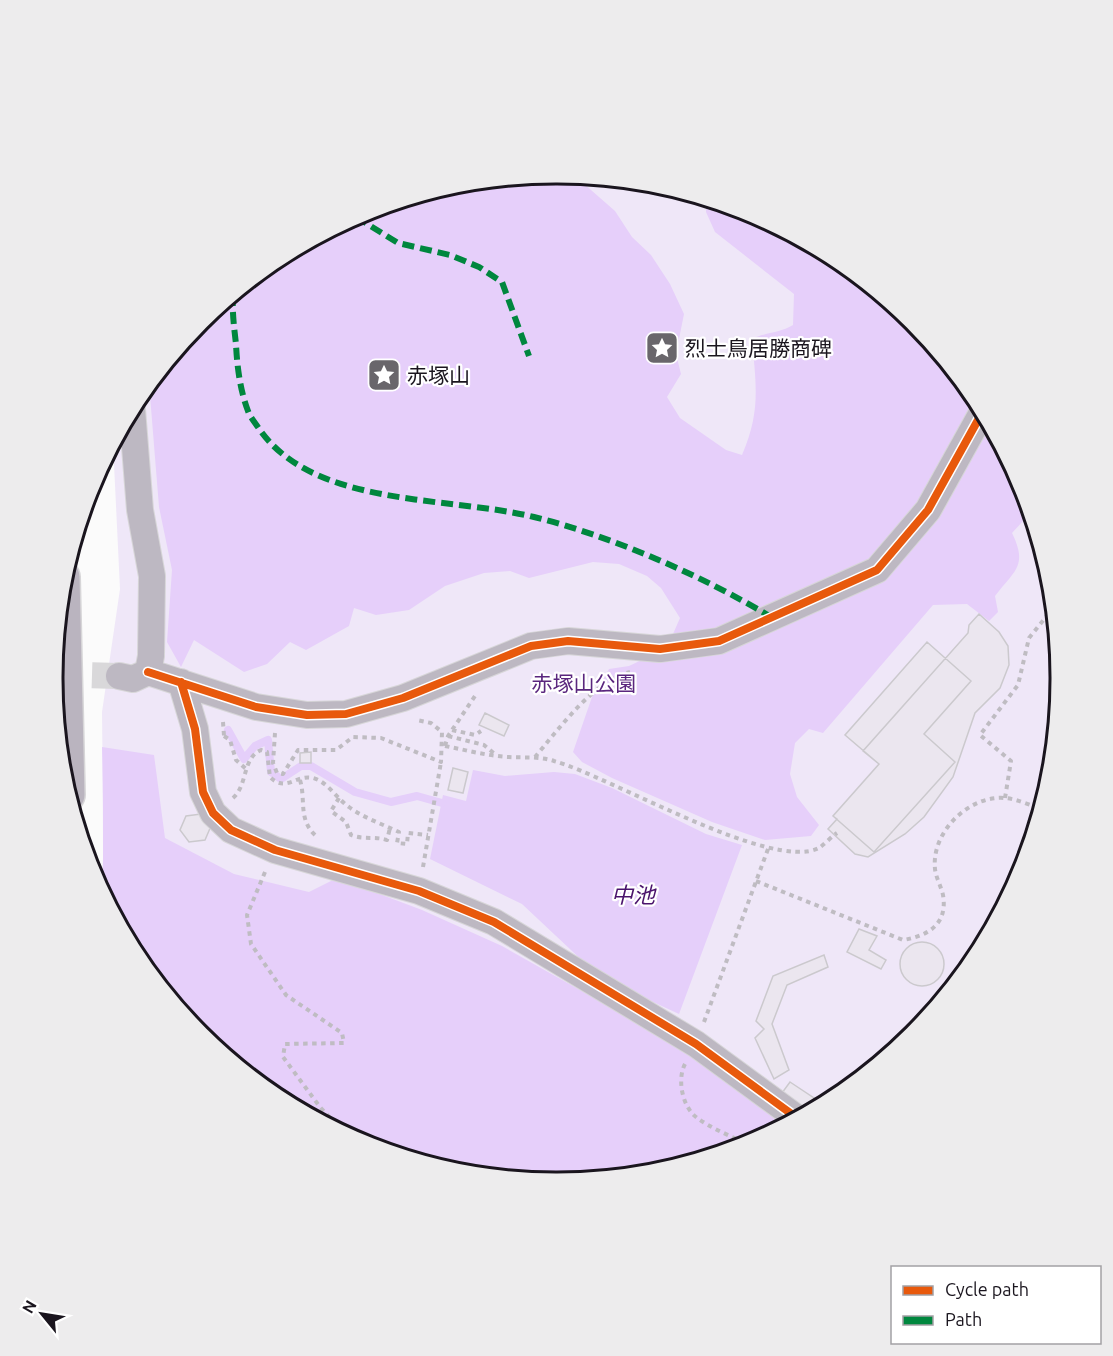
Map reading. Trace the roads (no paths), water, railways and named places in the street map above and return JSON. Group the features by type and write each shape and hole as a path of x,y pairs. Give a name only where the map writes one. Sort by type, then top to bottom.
{"highway":[{"path":"64,641 67,739"}],"street":[{"path":"119,676 133,679 148,672 256,707 307,716 346,714 403,698 531,646 568,641 652,649 719,641 878,570 928,510 977,420"},
{"path":"133,424 140,510 152,576 151,656 148,672"},
{"path":"181,682 195,729 198,771 203,792 213,813 245,838 275,850 418,891 494,922 696,1044 790,1113"}],"water":[{"name":"中池","path":"473,770 505,776 554,772 575,774 612,788 706,834 742,845 679,1014 621,987 588,966 522,904 430,859 443,795 466,801"}],"waterway":[{"path":"228,730 244,759 255,746 268,740 271,772 281,779 301,766 311,766 355,792 391,802 417,796 442,803"}],"tunnel":[{"path":"63,674 119,676"}],"place":[{"name":"烈士鳥居勝商碑","path":"662,348"},
{"name":"赤塚山","path":"384,375"}],"park label":[{"name":"赤塚山公園","path":"584,683"}]}
